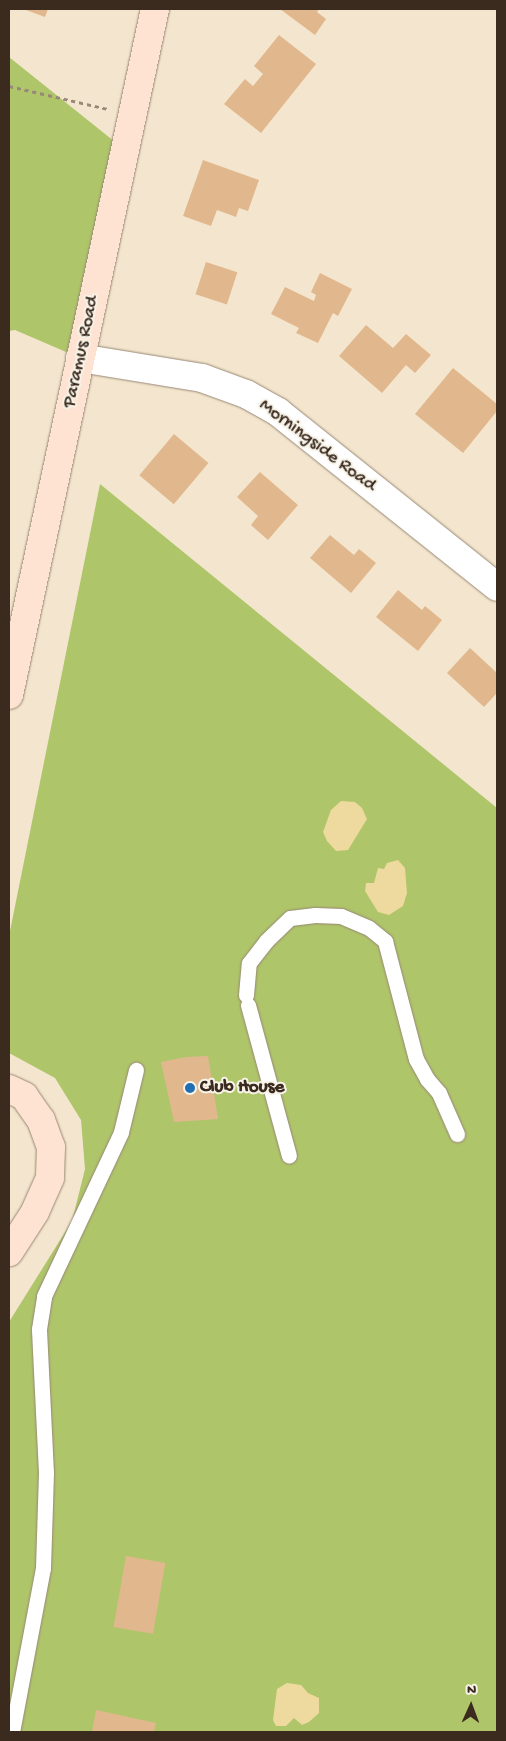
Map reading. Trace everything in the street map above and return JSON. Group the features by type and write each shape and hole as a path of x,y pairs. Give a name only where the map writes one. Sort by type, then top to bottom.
{"main road":[{"name":"Paramus Road","path":"9,695 156,9"},
{"path":"9,1089 24,1096 41,1120 51,1147 50,1178 35,1212 9,1252"}],"street":[{"name":"Morningside Road","path":"80,358 202,378 246,394 278,412 497,586"}],"lane":[{"path":"289,1156 247,1000 249,963 266,941 290,918 315,915 340,916 369,928 385,941 416,1059 427,1079 439,1093 457,1134"},
{"path":"12,1732 43,1568 46,1473 39,1329 44,1296 121,1132 136,1070"}],"path":[{"path":"9,86 133,115"}],"green space":[{"path":"9,57 125,150 80,358 15,330 9,331"},
{"path":"100,484 497,808 497,1732 9,1732 9,1322 72,1221 85,1169 81,1120 55,1078 9,1053 9,936"}],"sand":[{"path":"341,801 355,802 362,808 367,819 348,850 336,851 327,841 323,832 331,810"},
{"path":"398,860 405,868 407,893 403,906 389,915 378,912 365,891 366,883 374,883 378,868 384,869 387,863"},
{"path":"287,1683 301,1685 308,1693 319,1698 319,1713 309,1722 302,1725 294,1718 286,1726 276,1726 273,1720 277,1689"}],"building":[{"path":"23,9 48,9 45,17"},
{"path":"280,9 319,9 317,12 326,19 315,35"},
{"path":"279,35 316,64 261,133 224,104 245,79 253,86 263,74 254,66"},
{"path":"203,160 259,180 248,211 239,208 236,217 217,210 211,226 183,216"},
{"path":"206,262 237,272 227,305 195,294"},
{"path":"320,273 352,289 338,316 333,313 318,343 296,333 299,328 271,314 285,287 314,301 316,295 311,292"},
{"path":"366,325 393,348 406,334 431,355 415,373 406,365 382,393 339,356"},
{"path":"453,368 497,404 497,411 463,453 415,414"},
{"path":"174,434 208,463 174,504 139,475"},
{"path":"260,472 298,505 268,540 251,525 258,516 237,497"},
{"path":"330,535 354,555 359,549 376,563 351,593 310,558"},
{"path":"398,590 422,610 425,606 442,620 418,651 376,617"},
{"path":"470,648 497,673 497,693 484,707 447,673"},
{"name":"Club House","path":"208,1056 218,1119 174,1122 161,1062 186,1057"},
{"path":"126,1556 165,1563 153,1634 113,1627"},
{"path":"96,1710 156,1723 154,1732 92,1732"}],"place":[{"name":"Club House","path":"190,1088"}]}
